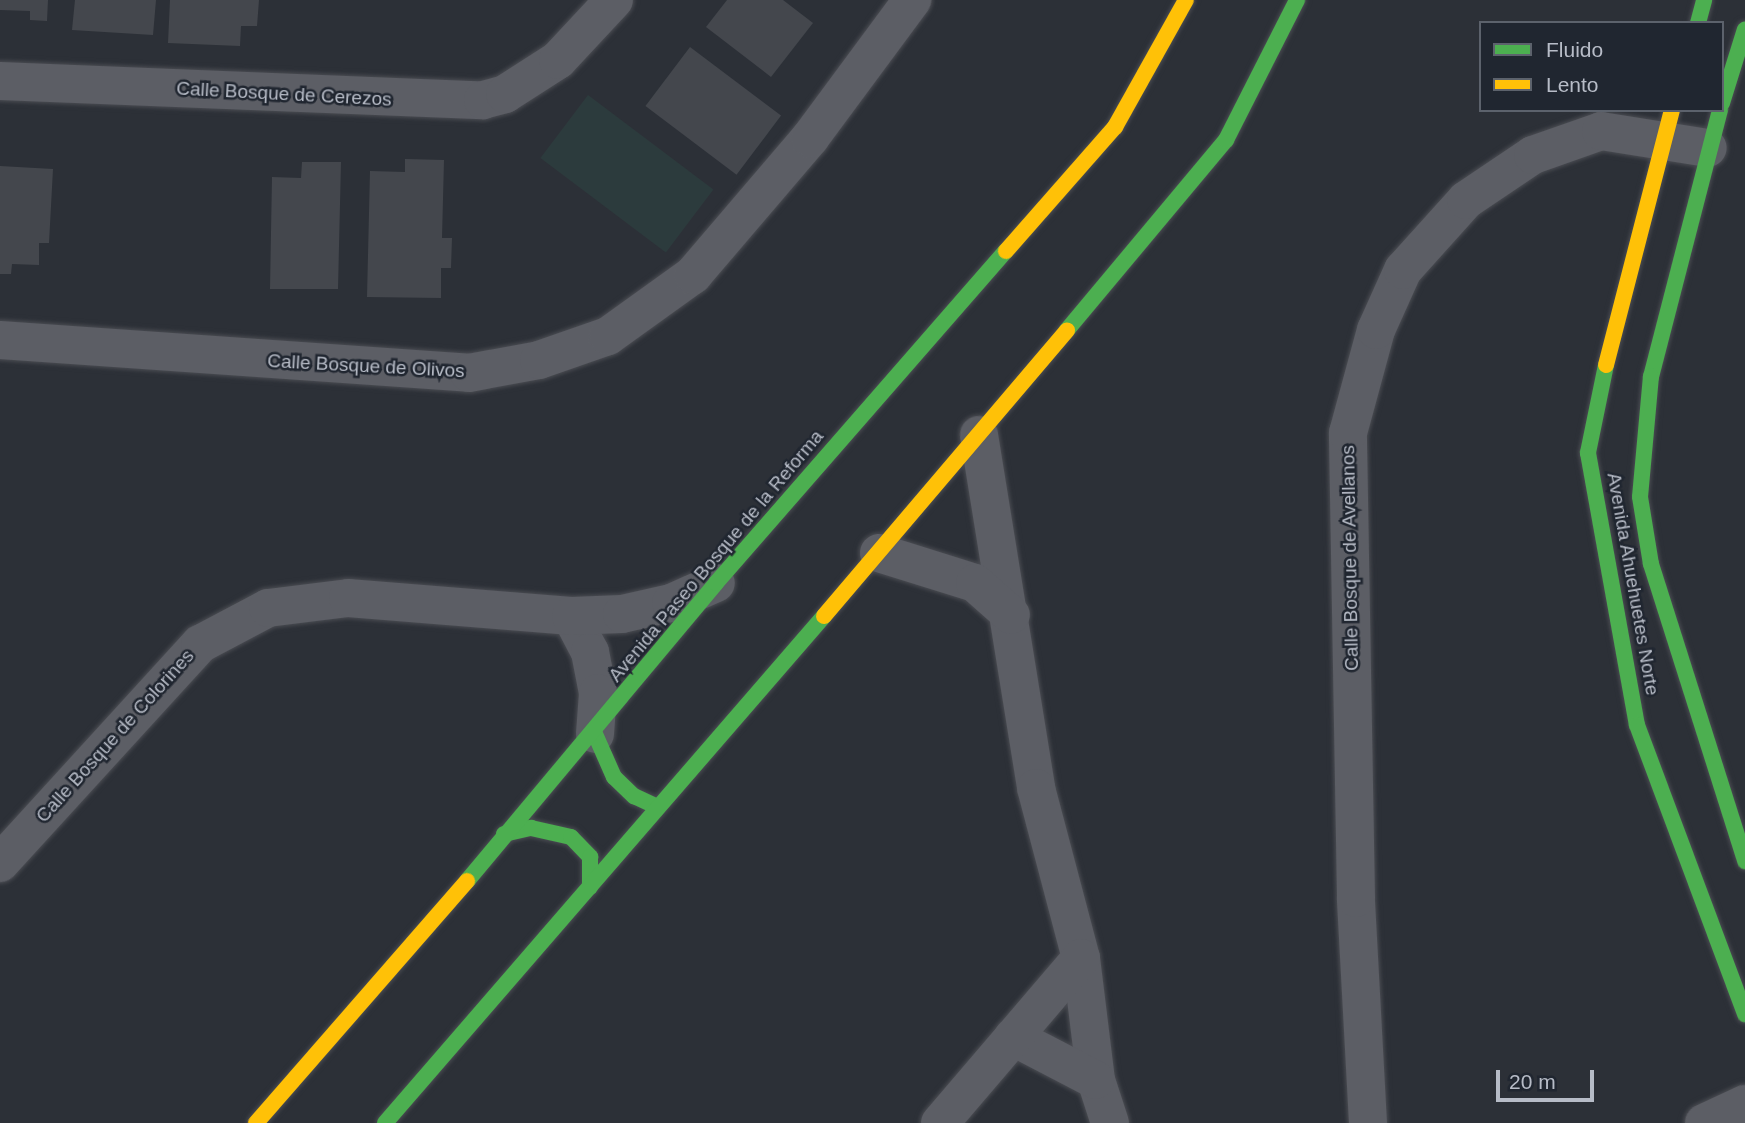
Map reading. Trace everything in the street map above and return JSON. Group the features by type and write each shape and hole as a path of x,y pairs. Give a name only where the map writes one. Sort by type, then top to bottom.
{"main road":[{"name":"Avenida Paseo Bosque de la Reforma","path":"256,1123 503,834 595,734 716,583 1115,127 1186,0"},
{"path":"385,1123 879,553 1226,140 1297,0"},
{"path":"1699,21 1704,0"},
{"path":"1724,97 1745,29"},
{"name":"Avenida Ahuehuetes Norte","path":"1719,112 1650,376 1640,497 1651,564 1745,861"},
{"name":"Avenida Ahuehuetes Norte","path":"1668,126 1619,297 1588,453 1598,531 1637,725 1745,1014"},
{"path":"595,734 614,777 634,796 658,807"},
{"path":"503,834 531,828 570,837 590,857 590,887"}],"street":[{"path":"558,60 590,0"},
{"name":"Calle Bosque de Cerezos","path":"0,80 460,102 505,93 558,60 614,0"},
{"name":"Calle Bosque de Olivos","path":"0,340 469,373 539,360 608,336 693,275 810,138 912,0"},
{"name":"Calle Bosque de Avellanos","path":"1368,1123 1356,898 1348,433 1376,330 1403,270 1466,200 1533,155 1601,131 1668,126 1708,148"},
{"path":"979,435 1011,615 1036,788 1081,958 1096,1080 1110,1123"},
{"path":"879,553 975,583 1011,615"},
{"name":"Calle Bosque de Colorines","path":"0,863 200,644 268,608 348,598 571,615 634,611 716,583"},
{"path":"571,615 593,666 598,693 595,734"},
{"path":"940,1123 1081,958"},
{"path":"1013,1037 1096,1080"},
{"path":"1704,1123 1745,1104"}],"shaded area":[{"path":"588,95 713,189 666,253 540,158"}],"building":[{"path":"0,0 48,0 47,21 30,20 30,11 0,10"},
{"path":"75,0 156,0 153,35 72,30"},
{"path":"170,0 259,0 257,26 241,26 240,46 168,43"},
{"path":"727,0 783,0 813,23 771,77 706,27"},
{"path":"690,47 781,116 737,175 645,106"},
{"path":"405,159 444,160 442,238 452,238 451,268 441,268 441,298 367,297 370,171 405,172"},
{"path":"302,162 341,162 338,289 270,289 272,177 301,178"},
{"path":"0,166 53,169 49,243 39,243 39,265 12,264 11,274 0,274"}],"traffic: fast":[{"path":"1067,330 1226,140 1297,0"},
{"path":"1699,21 1704,0"},
{"path":"1724,97 1745,29"},
{"path":"1719,112 1651,376 1640,497 1651,564 1745,861"},
{"path":"467,881 716,583 1006,251"},
{"path":"1606,365 1588,453 1637,725 1745,1014"},
{"path":"385,1123 824,616"},
{"path":"595,734 614,777 634,796 658,807"},
{"path":"504,834 531,828 571,837 590,857 590,887"}],"traffic: slow":[{"path":"1006,251 1115,127 1186,0"},
{"path":"1606,365 1671,112"},
{"path":"824,616 1067,330"},
{"path":"256,1123 467,881"}]}
